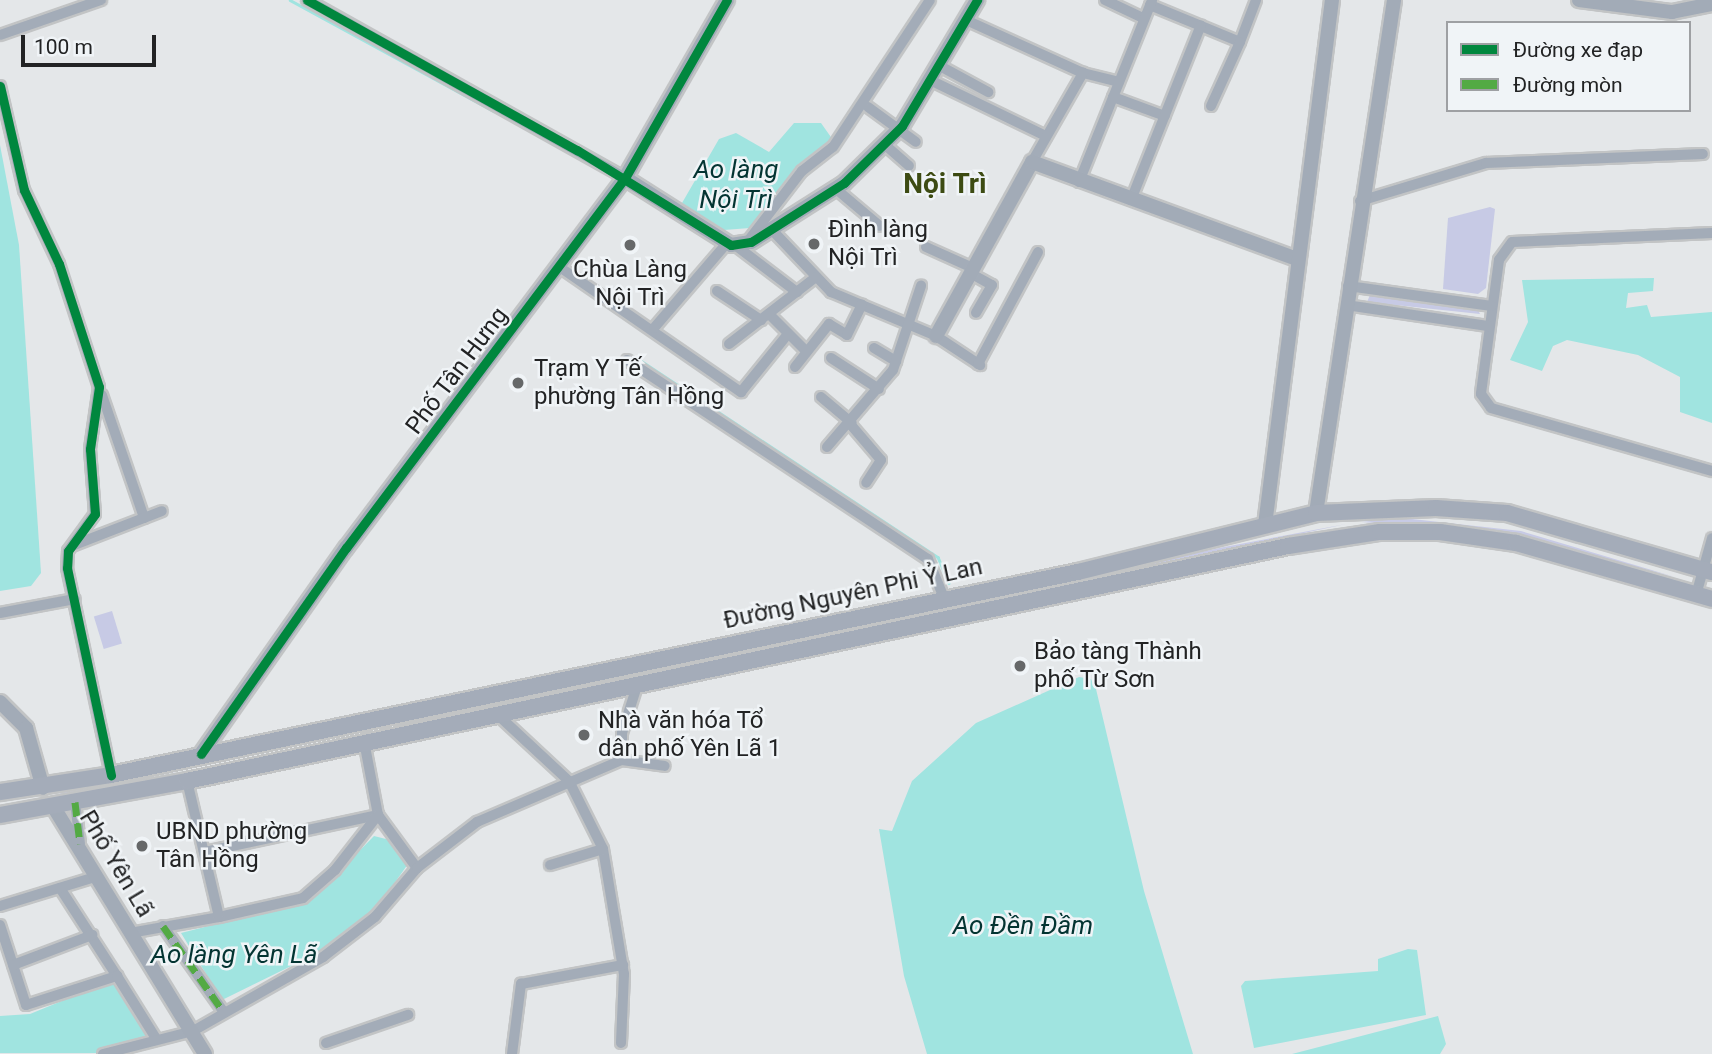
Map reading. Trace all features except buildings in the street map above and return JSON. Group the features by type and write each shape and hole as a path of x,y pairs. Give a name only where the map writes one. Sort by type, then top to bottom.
{"main road":[{"name":"Đường Nguyên Phi Ỷ Lan","path":"0,792 43,788 111,775 890,610 1316,513 1436,508 1507,513 1708,571"},
{"name":"Đường Nguyên Phi Ỷ Lan","path":"0,815 187,781 364,741 499,716 1288,546 1402,531 1516,543 1704,597"},
{"path":"890,610 894,632"},
{"path":"187,781 201,754"},
{"path":"43,788 53,806"}],"street":[{"path":"0,35 101,0"},
{"path":"307,0 736,243 797,292"},
{"name":"Phố Tân Hưng","path":"201,754 346,548 561,268 625,178 727,0"},
{"path":"654,328 802,171 834,147 930,0"},
{"path":"736,243 772,230 836,188 899,129 932,81 977,0"},
{"path":"1105,0 1143,18"},
{"path":"1265,525 1332,0"},
{"path":"1316,513 1360,201 1394,0"},
{"path":"1579,0 1672,12 1712,4"},
{"path":"1211,106 1240,42 1252,1"},
{"path":"1079,182 1151,3 1240,42"},
{"path":"966,20 1083,73 1119,82"},
{"path":"1131,200 1201,25"},
{"path":"940,66 992,90 986,111"},
{"path":"936,335 1083,73"},
{"path":"932,81 986,111 1046,136"},
{"path":"0,86 23,190 55,254 144,518"},
{"path":"1113,97 1165,116"},
{"path":"868,107 916,142"},
{"path":"884,144 909,166"},
{"path":"1360,201 1486,163 1703,154"},
{"path":"1032,162 1079,182 1297,259"},
{"path":"836,188 880,226"},
{"path":"772,230 831,292 936,335 979,364 1038,252"},
{"path":"1712,233 1523,238 1499,260 1481,394 1488,406 1712,471"},
{"path":"926,247 972,271 992,285 976,313"},
{"path":"561,268 654,328 741,392 788,334"},
{"path":"729,344 816,277"},
{"path":"827,447 851,424 879,389 896,361 921,286"},
{"path":"1348,286 1492,306"},
{"path":"717,291 765,317 806,351"},
{"path":"794,366 829,324 847,335 862,304"},
{"path":"1346,305 1489,326"},
{"path":"874,348 896,361"},
{"path":"831,358 879,389"},
{"path":"627,360 928,559 944,598"},
{"path":"99,387 90,449 95,514 71,546 67,568 111,775"},
{"path":"821,397 851,424 881,460 866,483"},
{"path":"71,546 162,511"},
{"path":"1704,597 1712,538"},
{"path":"0,613 75,599"},
{"path":"622,760 622,733 637,685"},
{"path":"2,711 26,728 43,788"},
{"path":"499,716 569,781 603,849 623,965 621,1043"},
{"path":"364,741 378,815 416,868"},
{"path":"103,1054 193,1031 349,939 416,868 477,822 622,760 665,766"},
{"path":"187,781 219,916"},
{"path":"75,802 79,845"},
{"name":"Phố Yên Lã","path":"53,806 205,1054"},
{"path":"204,852 378,815"},
{"path":"130,933 303,898 335,870 378,815"},
{"path":"550,865 603,849"},
{"path":"0,906 97,876"},
{"path":"60,888 157,1040"},
{"path":"0,925 26,1006 117,976"},
{"path":"163,926 223,1011"},
{"path":"13,965 92,935"},
{"path":"512,1054 521,984 623,965"},
{"path":"326,1043 408,1015"}],"shaded area":[{"path":"1490,207 1495,209 1486,288 1478,294 1443,289 1448,218"},
{"path":"1370,295 1478,310 1480,314 1367,302"},
{"path":"1403,518 1521,531 1675,577 1494,530 1361,522"},
{"path":"1346,524 912,617 909,615 1224,547"},
{"path":"112,611 122,644 104,649 94,617"},
{"path":"877,621 780,645 211,763 211,761"},
{"path":"172,769 175,772 60,795 61,792"}],"water":[{"name":"Ao làng Nội Trì","path":"794,123 821,123 833,140 750,228 724,230 682,203 719,139 736,133 769,152"},
{"path":"0,145 19,245 41,573 31,586 0,591"},
{"path":"1654,278 1653,291 1628,293 1626,308 1647,305 1651,317 1712,312 1712,423 1680,412 1680,377 1638,355 1567,340 1553,346 1542,371 1510,360 1528,322 1522,280"},
{"name":"Ao Đền Đầm","path":"1079,677 1091,679 1096,689 1144,891 1193,1054 927,1054 904,976 879,829 892,831 912,781 976,723"},
{"name":"Ao làng Yên Lã","path":"374,836 390,840 408,864 381,902 336,944 222,1000 181,933 311,900"},
{"path":"1408,949 1417,950 1426,1015 1254,1048 1241,986 1245,981 1378,971 1378,959"},
{"path":"113,980 150,1035 107,1053 0,1053 0,1016 30,1014"},
{"path":"1438,1016 1446,1044 1440,1054 1292,1054"}],"waterway":[{"path":"290,0 494,111"},
{"path":"637,358 938,557 949,583"}],"marked path":[{"path":"75,802 80,844"},
{"path":"163,926 223,1011"}],"cycle path":[{"path":"307,0 577,150 731,245 751,242 844,183 902,126 977,0"},
{"path":"201,754 346,548 625,178 727,0"},
{"path":"0,86 24,190 59,264 99,387 90,449 95,514 68,551 67,568 111,775"}],"place":[{"name":"Đình làng Nội Trì","path":"814,244"},
{"name":"Chùa Làng Nội Trì","path":"630,245"},
{"name":"Trạm Y Tế phường Tân Hồng","path":"518,383"},
{"name":"Bảo tàng Thành phố Từ Sơn","path":"1020,666"},
{"name":"Nhà văn hóa Tổ dân phố Yên Lã 1","path":"584,735"},
{"name":"UBND phường Tân Hồng","path":"142,846"}],"district":[{"name":"Nội Trì","path":"945,184"}]}
